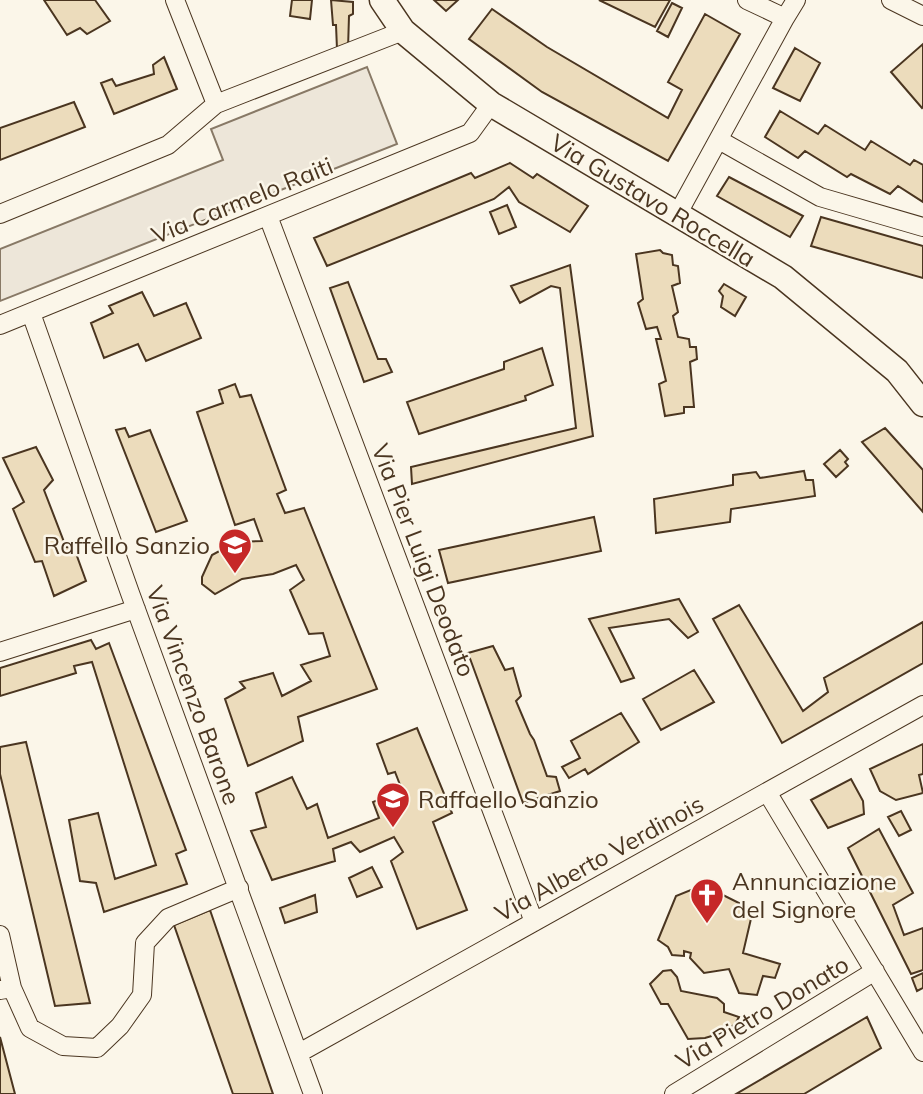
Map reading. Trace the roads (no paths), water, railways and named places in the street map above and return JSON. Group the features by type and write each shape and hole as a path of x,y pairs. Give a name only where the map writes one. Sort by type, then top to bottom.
{"street":[{"path":"175,0 216,104"},
{"name":"Via Gustavo Roccella","path":"382,0 402,30 491,104 783,278 897,371 923,404"},
{"path":"747,0 785,18"},
{"path":"677,215 796,0"},
{"path":"891,0 923,16"},
{"path":"0,215 168,145 216,104 402,30"},
{"name":"Via Carmelo Raiti","path":"0,325 470,133 491,104"},
{"path":"719,140 820,197 923,227"},
{"name":"Via Pier Luigi Deodato","path":"268,216 534,922"},
{"name":"Via Vincenzo Barone","path":"31,313 313,1094"},
{"path":"0,652 136,609"},
{"name":"Via Alberto Verdinois","path":"299,1053 923,705"},
{"path":"767,792 923,1052"},
{"path":"0,935 6,989 30,1028 63,1046 97,1048 120,1026 142,995 145,943 168,918 239,888"},
{"name":"Via Pietro Donato","path":"674,1094 875,971"}],"place":[{"name":"Raffello Sanzio","path":"235,575"},
{"name":"Raffaello Sanzio","path":"393,829"},
{"name":"Annunciazione del Signore","path":"707,925"}]}
